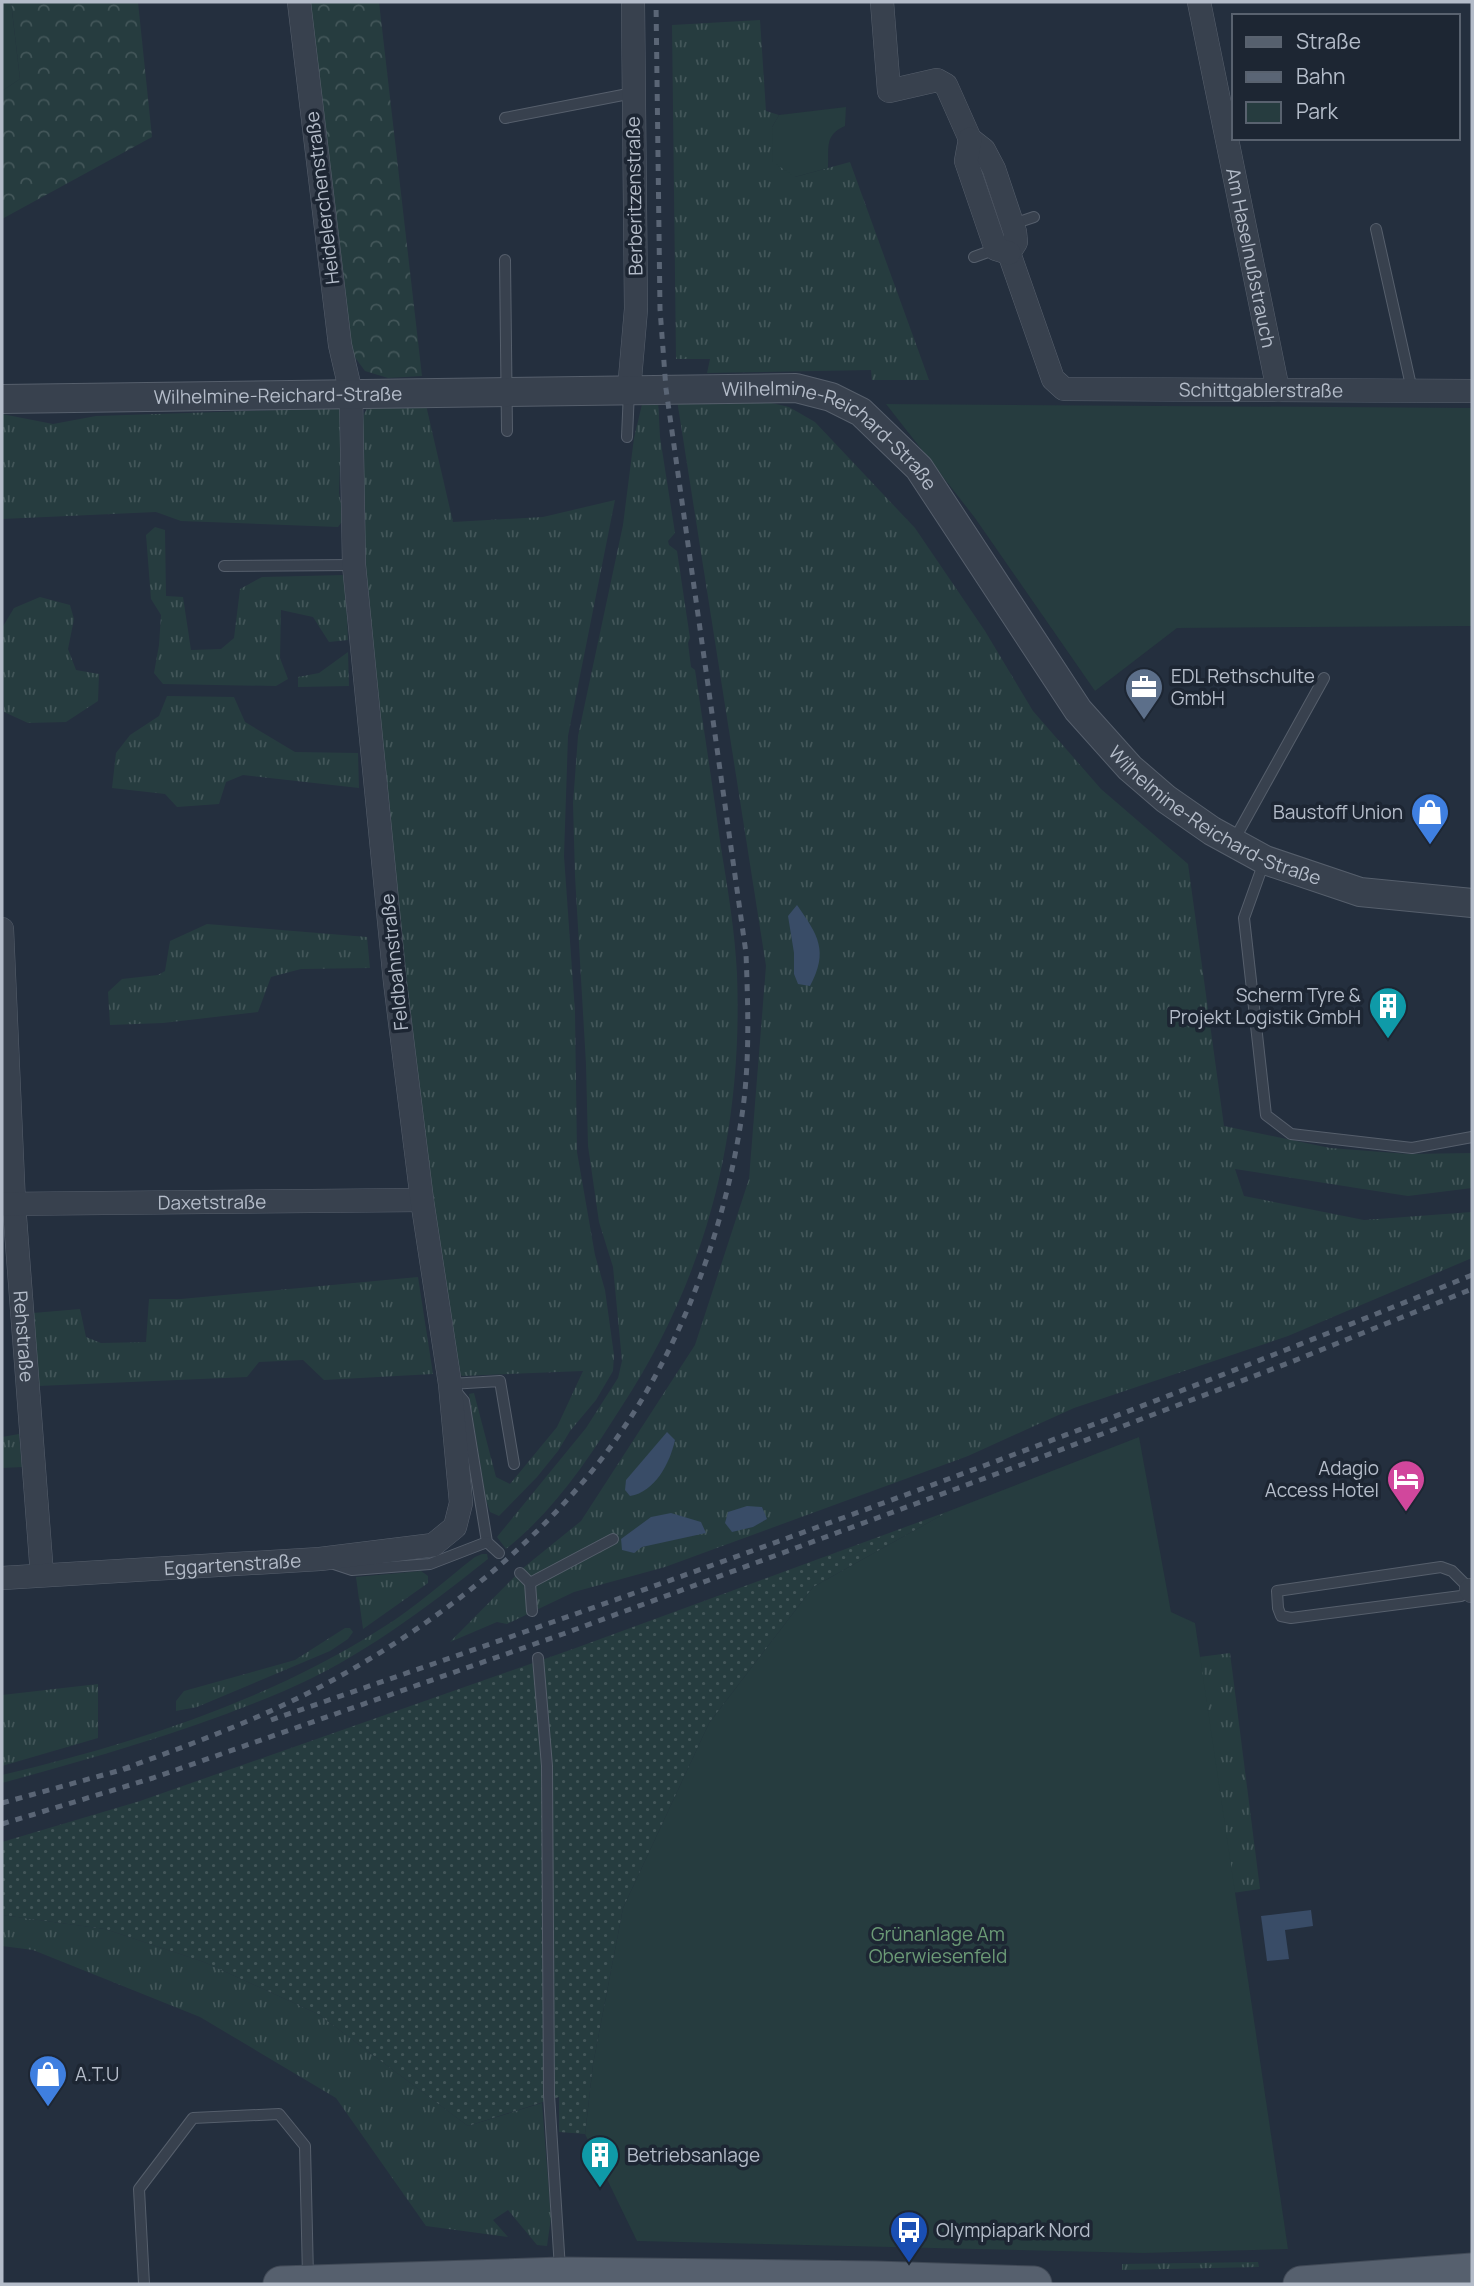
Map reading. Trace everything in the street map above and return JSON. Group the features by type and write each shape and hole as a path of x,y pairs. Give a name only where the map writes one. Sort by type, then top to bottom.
{"main road":[{"path":"1301,2284 1472,2271"},
{"path":"295,2284 561,2275 876,2278 1034,2284"}],"street":[{"name":"Heidelerchenstraße","path":"299,2 340,345 351,393"},
{"name":"Berberitzenstraße","path":"629,390 636,309 633,2"},
{"path":"882,2 889,91 937,80 946,85 970,139 984,150 1023,220 1016,242 1003,251 966,161 970,139"},
{"name":"Am Haselnußstrauch","path":"1199,2 1278,390"},
{"name":"Schittgablerstraße","path":"1003,251 1053,379 1063,389 1472,391"},
{"name":"Wilhelmine-Reichard-Straße","path":"2,399 796,388 831,397 861,412 919,468 1070,699 1098,735 1166,799 1265,860 1360,892 1472,903"},
{"name":"Feldbahnstraße","path":"351,393 354,565 395,982 422,1200 450,1384 461,1503 455,1527"},
{"name":"Rehstraße","path":"2,929 8,1204 42,1575"},
{"name":"Daxetstraße","path":"8,1204 422,1200"},
{"name":"Eggartenstraße","path":"2,1578 320,1559 433,1545 455,1527"}],"lane":[{"path":"505,118 633,93"},
{"path":"1376,229 1412,390"},
{"path":"974,257 1003,251"},
{"path":"505,260 507,431"},
{"path":"627,437 629,390"},
{"path":"224,566 354,565"},
{"path":"1233,842 1324,678"},
{"path":"1265,860 1244,918 1266,1115 1291,1134 1412,1148 1472,1137"},
{"path":"450,1384 500,1381 514,1464"},
{"path":"450,1384 464,1401 487,1542 499,1553"},
{"path":"530,1583 613,1538"},
{"path":"320,1559 352,1570 430,1564 487,1542"},
{"path":"1441,1567 1452,1571 1472,1591 1461,1596 1291,1618 1281,1616 1277,1591 1441,1567"},
{"path":"520,1573 530,1583 532,1611"},
{"path":"538,1658 547,1766 549,2095 561,2275"},
{"path":"144,2284 139,2189 193,2118 279,2114 305,2146 295,2284"}],"green space":[{"path":"2,2 11,2 20,79 2,91"},
{"path":"11,2 138,2 152,137 2,219 2,91 20,79"},
{"path":"310,2 379,2 422,376 388,378 365,371 351,352"},
{"path":"760,20 766,111 779,115 772,127 795,177 850,162 929,380 872,380 871,370 707,373 710,359 676,359 672,25"},
{"path":"846,107 845,126 834,134 829,143 828,168 795,177 773,162 772,127 779,115"},
{"path":"750,398 789,407 815,422 915,528 985,631 1033,711 1101,789 1188,864 1224,1126 1330,1148 1409,1154 1472,1153 1472,1188 1408,1196 1235,1169 1244,1196 1364,1220 1472,1212 1472,1258 1288,1336 1074,1408 968,1456 665,1567 574,1592 507,1624 497,1622 450,1642 523,1568 581,1521 695,1345 749,1179 766,966 677,400"},
{"path":"658,399 660,437 675,533 668,541 677,551 690,638 688,643 691,667 695,670 735,942 737,1032 734,1089 726,1145 698,1253 652,1356 584,1464 540,1518 506,1549 497,1537 586,1428 618,1378 622,1361 613,1267 599,1222 588,1146 573,803 578,736 623,525 634,438 643,400"},
{"path":"886,404 1472,408 1472,626 1177,628 1095,691 975,518"},
{"path":"426,405 453,522 543,517 615,500 568,736 564,856 575,1012 577,1152 595,1255 605,1290 614,1355 613,1371 596,1400 570,1431 558,1451 499,1516 490,1512 486,1500 469,1394 474,1393 496,1477 510,1484 557,1427 583,1371 462,1376 458,1371 440,1258 407,1003 365,590 362,434 364,414 368,407"},
{"path":"342,408 339,493 344,519 338,527 181,521 156,512 2,519 2,414 53,424 96,416"},
{"path":"155,527 165,530 166,596 183,597 191,650 221,649 234,638 240,589 262,577 345,575 348,640 329,642 313,617 281,610 280,658 288,679 276,686 163,684 154,673 161,615 151,599 146,535"},
{"path":"40,597 70,605 74,619 68,649 76,670 99,674 98,701 66,722 28,723 4,712 2,628 14,608"},
{"path":"348,652 349,686 298,687 298,677 319,673"},
{"path":"167,696 234,697 245,722 295,752 358,753 359,788 243,775 226,782 219,804 177,807 165,794 112,788 116,753 130,735 159,716"},
{"path":"207,924 367,937 370,968 301,969 271,977 258,1012 163,1023 110,1025 108,992 122,979 158,975 165,971 170,941"},
{"path":"418,1277 433,1374 324,1380 303,1360 259,1362 247,1377 38,1386 33,1313 80,1309 86,1337 101,1343 146,1342 149,1299 181,1299"},
{"path":"19,1434 22,1467 2,1468 2,1437"},
{"name":"Grünanlage Am Oberwiesenfeld","path":"1139,1437 1171,1612 1195,1623 1288,2249 1143,2253 637,2241 585,2134 593,2064 623,1908 709,1723 813,1587 949,1511"},
{"path":"949,1511 813,1587 709,1723 623,1908 593,2064 585,2134 559,2132 559,2097 468,2126 318,2014 204,1962 105,1929 2,1915 2,1842 140,1801 573,1649"},
{"path":"482,1554 487,1554 488,1559 416,1614 339,1664 312,1678 250,1705 180,1730 2,1783 2,1775 150,1734 246,1698 293,1677 394,1620"},
{"path":"421,1571 428,1576 428,1583 363,1629 356,1577"},
{"path":"345,1628 350,1628 353,1632 348,1639 330,1651 197,1707 176,1711 176,1701 184,1691 295,1660"},
{"path":"1230,1653 1260,1889 1205,1897 1176,1660"},
{"path":"98,1684 98,1738 2,1766 2,1695"},
{"path":"2,1915 105,1929 204,1962 318,2014 468,2126 542,2103 551,2218 547,2246 537,2245 508,2210 493,2220 508,2237 426,2226 336,2098 200,2017 33,1950 2,1946"},
{"path":"1258,2262 1259,2267 1122,2270 1122,2264"}],"water":[{"path":"797,905 811,925 820,953 816,974 810,986 798,984 794,974 794,953 788,916"},
{"path":"667,1432 675,1440 665,1467 647,1489 630,1496 625,1490 626,1480"},
{"path":"747,1506 762,1507 767,1519 753,1527 732,1532 725,1523 728,1512"},
{"path":"671,1513 701,1522 706,1533 642,1547 634,1553 622,1550 621,1539 651,1517"},
{"path":"1311,1910 1313,1926 1285,1930 1289,1959 1267,1961 1261,1916"}],"railway":[{"path":"123,1769 267,1713 349,1671 441,1612 525,1542 576,1490 637,1407 663,1362 685,1314 720,1216 733,1165 745,1095 748,1034 746,953 666,389 660,309 656,2"},
{"path":"271,1720 574,1615 875,1506 1175,1393 1472,1275"},
{"path":"2,1824 153,1778 563,1634 1034,1460 1291,1362 1472,1289"},
{"path":"2,1803 132,1767"}],"place":[{"name":"EDL Rethschulte GmbH","path":"1144,721"},
{"name":"Baustoff Union","path":"1430,846"},
{"name":"Scherm Tyre & Projekt Logistik GmbH","path":"1388,1040"},
{"name":"Adagio Access Hotel","path":"1406,1513"},
{"name":"A.T.U","path":"48,2108"},
{"name":"Betriebsanlage","path":"600,2189"},
{"name":"Olympiapark Nord","path":"909,2264"}]}
